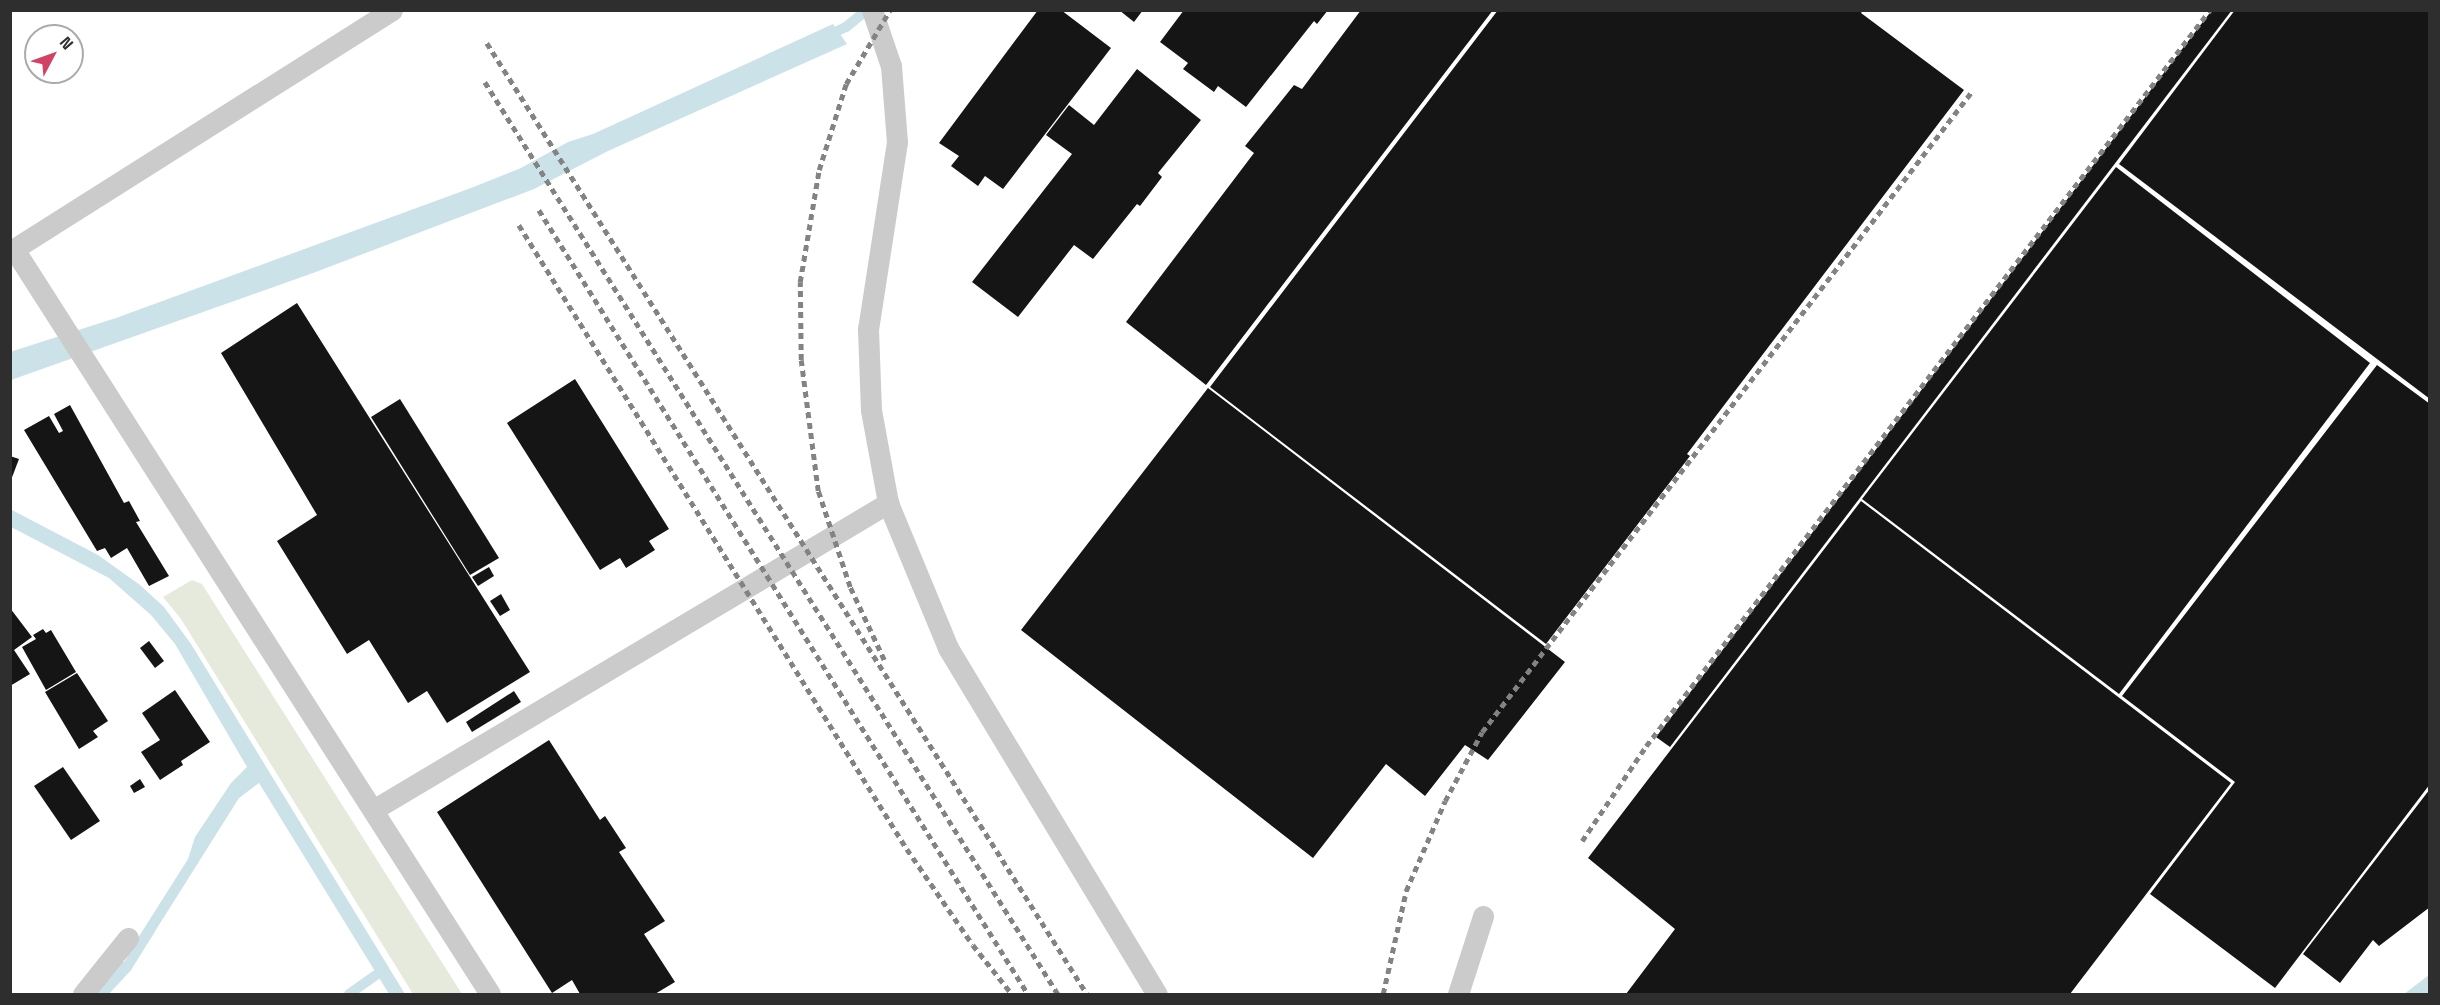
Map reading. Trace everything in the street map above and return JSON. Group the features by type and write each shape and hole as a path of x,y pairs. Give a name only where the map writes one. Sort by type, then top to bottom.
{"lane":[{"path":"392,10 14,249 490,994"},
{"path":"872,10 891,66 897,142 868,329 872,410 888,503 948,648 1157,994"},
{"path":"373,810 888,503"},
{"path":"1458,994 1483,916"},
{"path":"83,994 128,938"}],"shaded area":[{"path":"192,580 202,584 462,994 413,994 181,619 163,597"}],"water":[{"path":"833,24 847,44 608,151 534,189 313,273 11,380 10,352 116,318 471,188 521,168 568,142 593,134"},
{"path":"10,509 98,555 140,585 164,607 191,644 405,994 389,994 259,783 239,798 147,944 138,938 188,859 195,837 231,783 247,767 175,644 151,615 109,578 11,527"},
{"path":"122,961 131,967 107,994 94,994"},
{"path":"2429,975 2429,994 2404,994"}],"building":[{"path":"1038,10 1061,10 1111,48 1003,189 985,176 978,186 951,166 959,156 939,143"},
{"path":"1119,10 1143,10 1134,22"},
{"path":"1184,10 1328,10 1317,24 1314,21 1246,107 1218,86 1214,92 1183,69 1188,63 1160,42"},
{"path":"1361,10 1493,10 1206,385 1126,322 1254,153 1245,146 1294,85 1302,89"},
{"path":"1498,10 1863,10 1861,13 1964,90 1687,454 1690,456 1546,644 1210,387"},
{"path":"2212,10 2232,10 1670,747 1656,737"},
{"path":"2235,10 2430,10 2430,399 2119,164"},
{"path":"1137,69 1201,120 1158,173 1162,177 1140,206 1137,204 1093,259 1074,245 1018,317 972,282 1072,154 1046,135 1069,105 1094,125"},
{"path":"2116,167 2370,363 2119,694 1862,499"},
{"path":"297,303 530,672 447,723 427,691 408,703 369,640 347,654 277,541 317,515 221,353"},
{"path":"2377,365 2430,404 2430,784 2275,988 2150,894 2235,782 2122,696"},
{"path":"575,379 669,529 649,541 655,550 626,568 620,558 600,570 507,423"},
{"path":"1208,388 1565,662 1488,760 1465,745 1425,796 1386,764 1313,858 1021,630"},
{"path":"400,399 499,558 470,575 371,417"},
{"path":"70,405 124,503 129,501 140,521 136,522 169,576 149,586 127,548 111,558 105,548 97,551 24,430 49,416 59,433 63,431 54,414"},
{"path":"10,456 19,459 11,480 10,480"},
{"path":"1861,501 2231,783 2070,994 1626,994 1675,929 1588,858"},
{"path":"489,567 494,576 478,586 472,577"},
{"path":"501,594 510,610 500,616 490,601"},
{"path":"10,608 32,637 14,650 30,674 10,686"},
{"path":"43,629 46,633 51,630 76,672 46,690 22,647 36,639 33,635"},
{"path":"149,641 164,661 155,668 140,648"},
{"path":"77,673 108,721 93,731 98,737 79,749 45,692"},
{"path":"175,690 210,742 181,761 183,765 160,780 141,752 160,740 142,713"},
{"path":"514,691 521,702 472,732 466,722"},
{"path":"549,740 600,820 605,816 626,848 619,852 665,921 644,934 675,982 655,994 580,994 572,980 552,993 437,812"},
{"path":"63,767 100,821 71,840 34,786"},
{"path":"140,779 145,787 134,793 130,786"},
{"path":"2430,789 2430,907 2379,946 2373,940 2340,983 2303,954"}],"waterway":[{"path":"826,36 846,27 867,10"},
{"path":"102,994 127,967 150,930"},
{"path":"349,994 383,970"}],"railway":[{"path":"884,660 850,587 818,491 801,360 800,282 819,170 846,84 890,10"},
{"path":"1582,841 1646,746 2210,10"},
{"path":"487,43 1087,994"},
{"path":"485,82 1058,994"},
{"path":"1383,994 1406,891 1445,801 1482,732 1973,90"},
{"path":"539,210 1028,994"},
{"path":"519,225 907,849 973,945 1012,994"}]}
